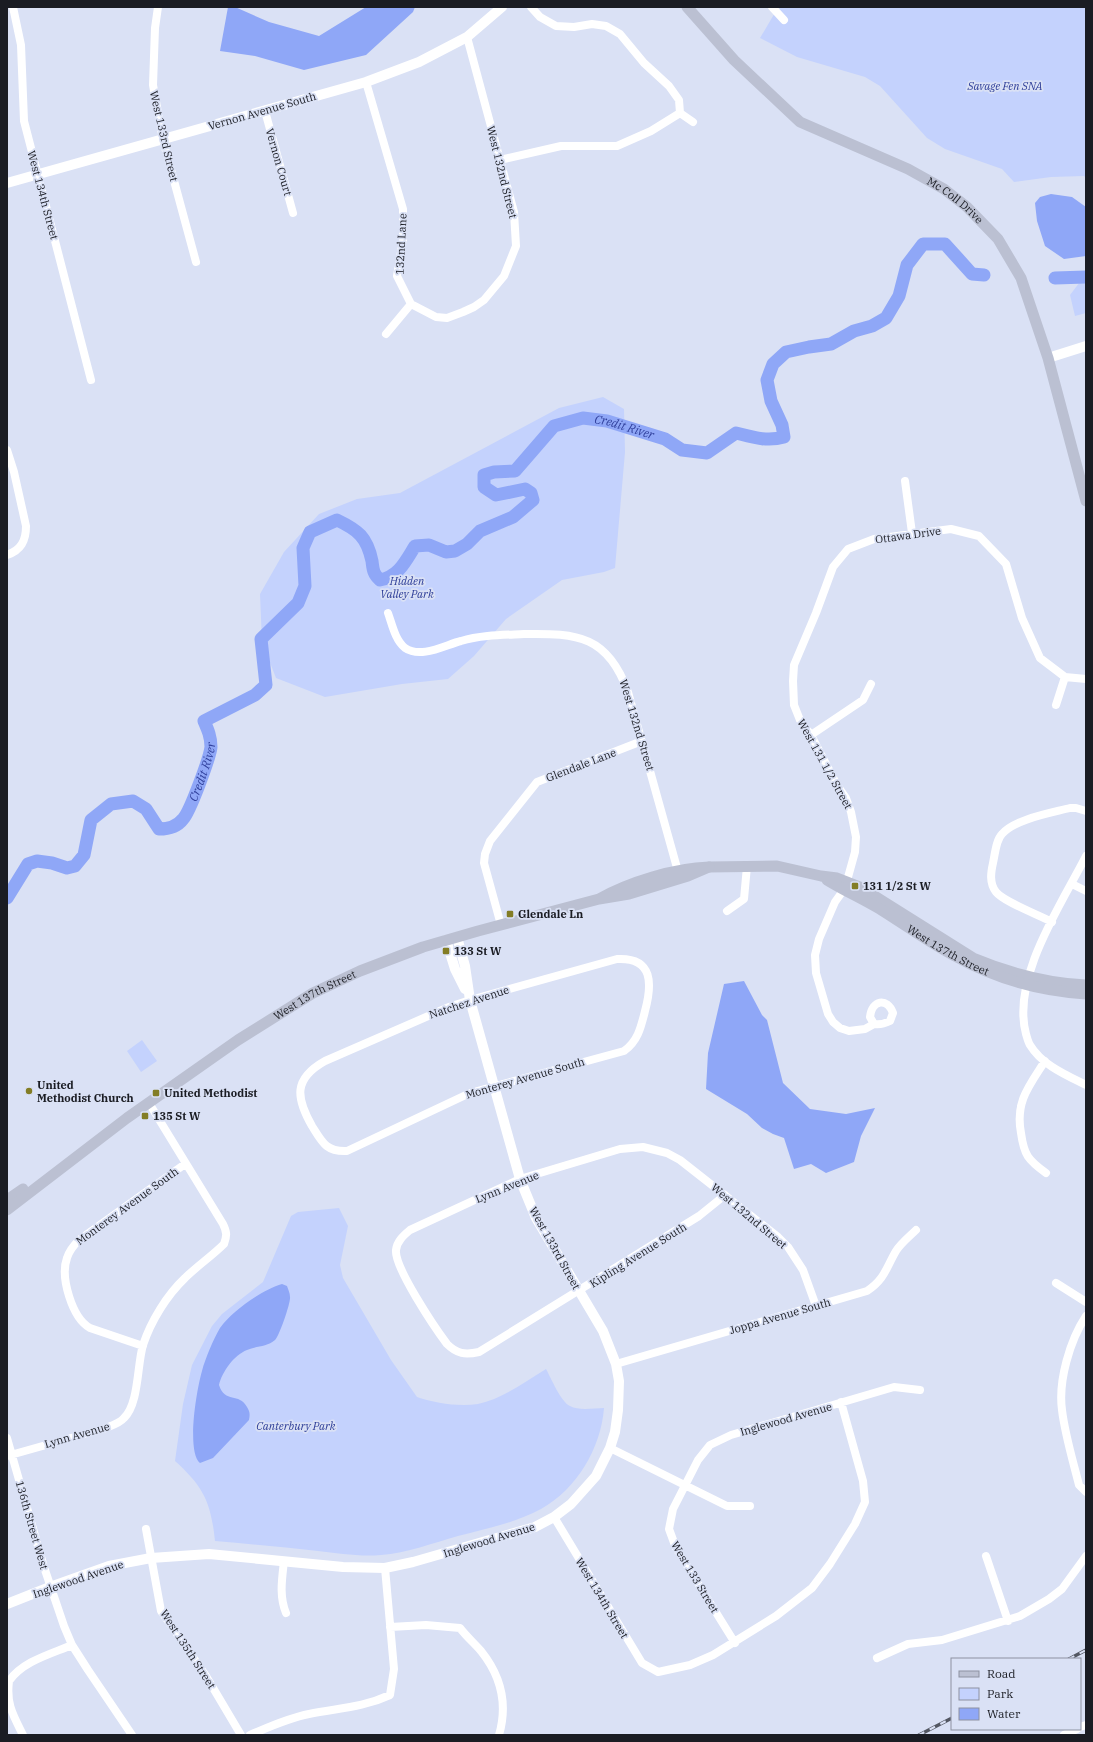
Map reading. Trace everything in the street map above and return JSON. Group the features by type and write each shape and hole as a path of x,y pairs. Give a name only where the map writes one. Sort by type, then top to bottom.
{"main road":[{"name":"Mc Coll Drive","path":"687,7 734,60 800,122 908,169 944,189 967,207 998,239 1021,278 1048,358 1086,501"},
{"name":"West 137th Street","path":"66,1163 233,1044 313,993 360,971 398,956 452,939 599,899 629,894 679,875 709,867 777,866 822,876 846,885 882,910 955,956 1001,977 1028,981 1086,985"},
{"name":"West 137th Street","path":"1028,981 1045,990 1086,994"},
{"path":"7,1200 44,1174 66,1163"},
{"path":"7,1210 66,1163"}],"street":[{"name":"West 134th Street","path":"13,7 21,45 24,121 91,380"},
{"name":"West 133rd Street","path":"158,7 155,28 153,85 163,140 196,262"},
{"name":"Vernon Avenue South","path":"7,183 366,82 419,62 467,37 502,7"},
{"path":"531,7 540,17 556,26 574,27 592,24 606,26 620,34 644,63 669,86 679,100 680,113"},
{"path":"772,7 784,20"},
{"name":"West 132nd Street","path":"411,304 436,317 447,318 474,307 484,300 504,276 516,246 514,212 467,37"},
{"name":"132nd Lane","path":"366,82 403,209 403,240 398,276 411,304"},
{"name":"Vernon Court","path":"265,111 293,213"},
{"path":"680,113 693,122"},
{"path":"500,160 561,146 617,146 651,131 680,113"},
{"path":"386,334 411,304"},
{"path":"1048,358 1086,346"},
{"path":"7,450 14,472 26,526 23,544 14,552 7,555"},
{"path":"905,481 912,534"},
{"name":"Ottawa Drive","path":"804,643 833,567 848,549 874,539 951,529 980,536 1006,564 1022,618 1040,658 1065,676 1086,679"},
{"name":"West 132nd Street","path":"388,613 398,640 405,648 414,651 423,652 471,638 500,635 568,635 587,640 596,645 610,658 621,674 642,742 679,875"},
{"name":"West 131 1/2 Street","path":"804,643 794,665 794,705 800,720 811,734 837,785 846,798 851,812 856,837 855,852 846,885 835,902 819,939 815,955 816,973 828,1014 833,1022 849,1031 865,1029 874,1024"},
{"path":"1056,705 1065,676"},
{"path":"811,734 863,700 871,684"},
{"name":"Glendale Lane","path":"501,925 484,863 484,854 490,841 537,782 642,742"},
{"path":"1052,922 1002,898 995,892 991,882 991,874 998,842 1002,834 1016,823 1070,808 1086,811"},
{"path":"1086,856 1037,951 1028,981 1023,1020 1029,1045 1045,1062 1086,1085"},
{"path":"727,911 744,898 747,866"},
{"path":"1072,884 1086,891"},
{"name":"West 133rd Street","path":"452,939 456,968 470,1000 520,1179 536,1218 603,1331 616,1364 618,1381 618,1410 610,1448"},
{"name":"Natchez Avenue","path":"311,1124 303,1109 300,1098 300,1090 306,1077 316,1066 437,1011 470,1000 617,959 624,959 644,968 648,975 650,991 644,1013"},
{"name":"Monterey Avenue South","path":"311,1124 321,1142 328,1148 336,1152 346,1151 470,1092 624,1051 636,1040 644,1013"},
{"path":"1045,1062 1023,1098 1019,1109 1019,1121 1023,1150 1030,1161 1046,1173"},
{"path":"149,1103 185,1164"},
{"name":"Lynn Avenue","path":"463,1354 454,1351 438,1332 400,1269 396,1258 396,1250 399,1242 410,1230 520,1179 620,1149 643,1147 655,1149"},
{"name":"West 132nd Street","path":"655,1149 680,1160 778,1237 788,1247 803,1270 816,1306"},
{"name":"Monterey Avenue South","path":"143,1346 82,1324 77,1318 64,1275 67,1258 74,1245 79,1240 185,1164"},
{"name":"Lynn Avenue","path":"10,1455 115,1425 130,1411 134,1400 143,1346 152,1325 170,1295 184,1278 224,1244 227,1238 223,1224 185,1164"},
{"name":"Kipling Avenue South","path":"463,1354 478,1352 579,1291 699,1216 725,1195"},
{"name":"Joppa Avenue South","path":"616,1364 867,1291 876,1285 884,1276 897,1250 916,1230"},
{"path":"1056,1283 1086,1302"},
{"path":"1086,1316 1080,1326 1068,1360 1062,1391 1062,1409 1079,1485 1086,1492"},
{"name":"Inglewood Avenue","path":"685,1485 703,1452 718,1440 894,1387 920,1390"},
{"path":"735,1643 776,1616 812,1588 830,1564 855,1524 865,1502 863,1481 841,1402"},
{"name":"136th Street West","path":"7,1438 10,1455 50,1587 64,1626 72,1645 132,1735"},
{"path":"610,1448 727,1506 750,1506"},
{"name":"Inglewood Avenue","path":"7,1604 109,1566 151,1558 209,1554 350,1567 385,1568 413,1562 535,1527 554,1517 571,1504 584,1491 596,1476 610,1448"},
{"name":"West 133 Street","path":"685,1485 673,1509 670,1529 671,1537 676,1548 735,1643"},
{"name":"West 134th Street","path":"554,1517 642,1663 658,1672 690,1665 735,1643"},
{"path":"146,1529 151,1558"},
{"path":"986,1556 1008,1621"},
{"path":"876,1658 908,1644 942,1640 1008,1621 1034,1609 1062,1589 1086,1556"},
{"name":"West 135th Street","path":"151,1558 161,1611 206,1676 241,1735"},
{"path":"284,1561 281,1594 282,1604 286,1613"},
{"path":"250,1735 291,1718 367,1704 390,1695 394,1669 385,1568"},
{"path":"390,1627 426,1625 460,1628 488,1660 500,1685 504,1708 500,1735"},
{"path":"23,1735 10,1705 7,1694 8,1680 23,1667 72,1645"},
{"path":"1064,1735 1075,1730"}],"green space":[{"name":"Savage Fen SNA","path":"782,7 1086,7 1086,178 1084,176 1051,177 1014,182 1002,169 945,149 927,138 880,86 865,77 797,57 760,38 776,11"},
{"path":"1086,274 1086,313 1075,316 1070,295"},
{"name":"Hidden Valley Park","path":"603,397 624,409 625,452 615,568 604,572 562,580 506,619 474,656 448,679 402,684 325,697 276,678 262,642 260,594 284,552 319,514 357,499 400,493 559,408"},
{"path":"142,1040 157,1061 141,1072 127,1051"},
{"name":"Canterbury Park","path":"339,1208 348,1226 340,1265 343,1278 391,1360 417,1397 447,1404 478,1404 487,1402 505,1394 546,1369 553,1384 567,1404 574,1408 582,1409 604,1408 598,1438 585,1466 576,1479 554,1501 531,1514 510,1522 391,1554 357,1555 215,1541 211,1516 204,1496 193,1479 175,1461 183,1404 192,1365 212,1326 222,1314 263,1282 291,1216 298,1212"}],"water":[{"path":"228,7 235,7 269,22 319,36 366,7 415,7 413,12 366,55 304,70 255,56 220,51"},
{"path":"1051,194 1072,197 1086,207 1086,256 1064,259 1045,246 1037,221 1035,203 1040,197"},
{"path":"744,981 762,1015 767,1020 783,1083 810,1109 846,1114 875,1108 861,1136 854,1162 826,1173 811,1164 794,1169 784,1138 762,1128 747,1114 706,1089 708,1053 724,984"},
{"path":"282,1284 287,1286 290,1294 290,1300 277,1337 269,1344 242,1352 229,1364 219,1385 225,1394 244,1403 250,1415 249,1420 213,1458 200,1463 196,1456 194,1446 193,1433 195,1404 205,1361 212,1343 225,1321 240,1308 257,1296"}],"waterway":[{"name":"Credit River","path":"7,898 28,864 37,861 52,863 67,868 75,866 84,855 91,820 111,804 133,801 146,809 159,829 172,827 183,819 195,796 210,753 210,740 204,721 255,695 266,685 261,639 298,603 305,586 303,548 310,532 337,520 351,527 364,540 370,553 374,571 380,580 397,572 405,563 415,546 429,545 446,552 455,551 467,544 480,531 513,517 533,500 531,493 525,489 496,495 484,487 484,475 494,472 515,471 554,426 583,418 607,421 665,439 682,450 707,453 736,433 766,439 784,437 782,425 771,401 767,380 773,364 786,352 831,344 854,331 872,326 886,318 899,296 907,265 923,244 945,244 972,274 984,275"},
{"name":"Credit River","path":"1055,278 1086,277"}],"railway":[{"path":"1071,1658 1086,1650"},
{"path":"919,1735 951,1719"}],"place":[{"name":"131 1/2 St W","path":"855,886"},
{"name":"Glendale Ln","path":"510,914"},
{"name":"133 St W","path":"446,951"},
{"name":"United Methodist Church","path":"29,1091"},
{"name":"United Methodist","path":"156,1093"},
{"name":"135 St W","path":"145,1116"}]}
